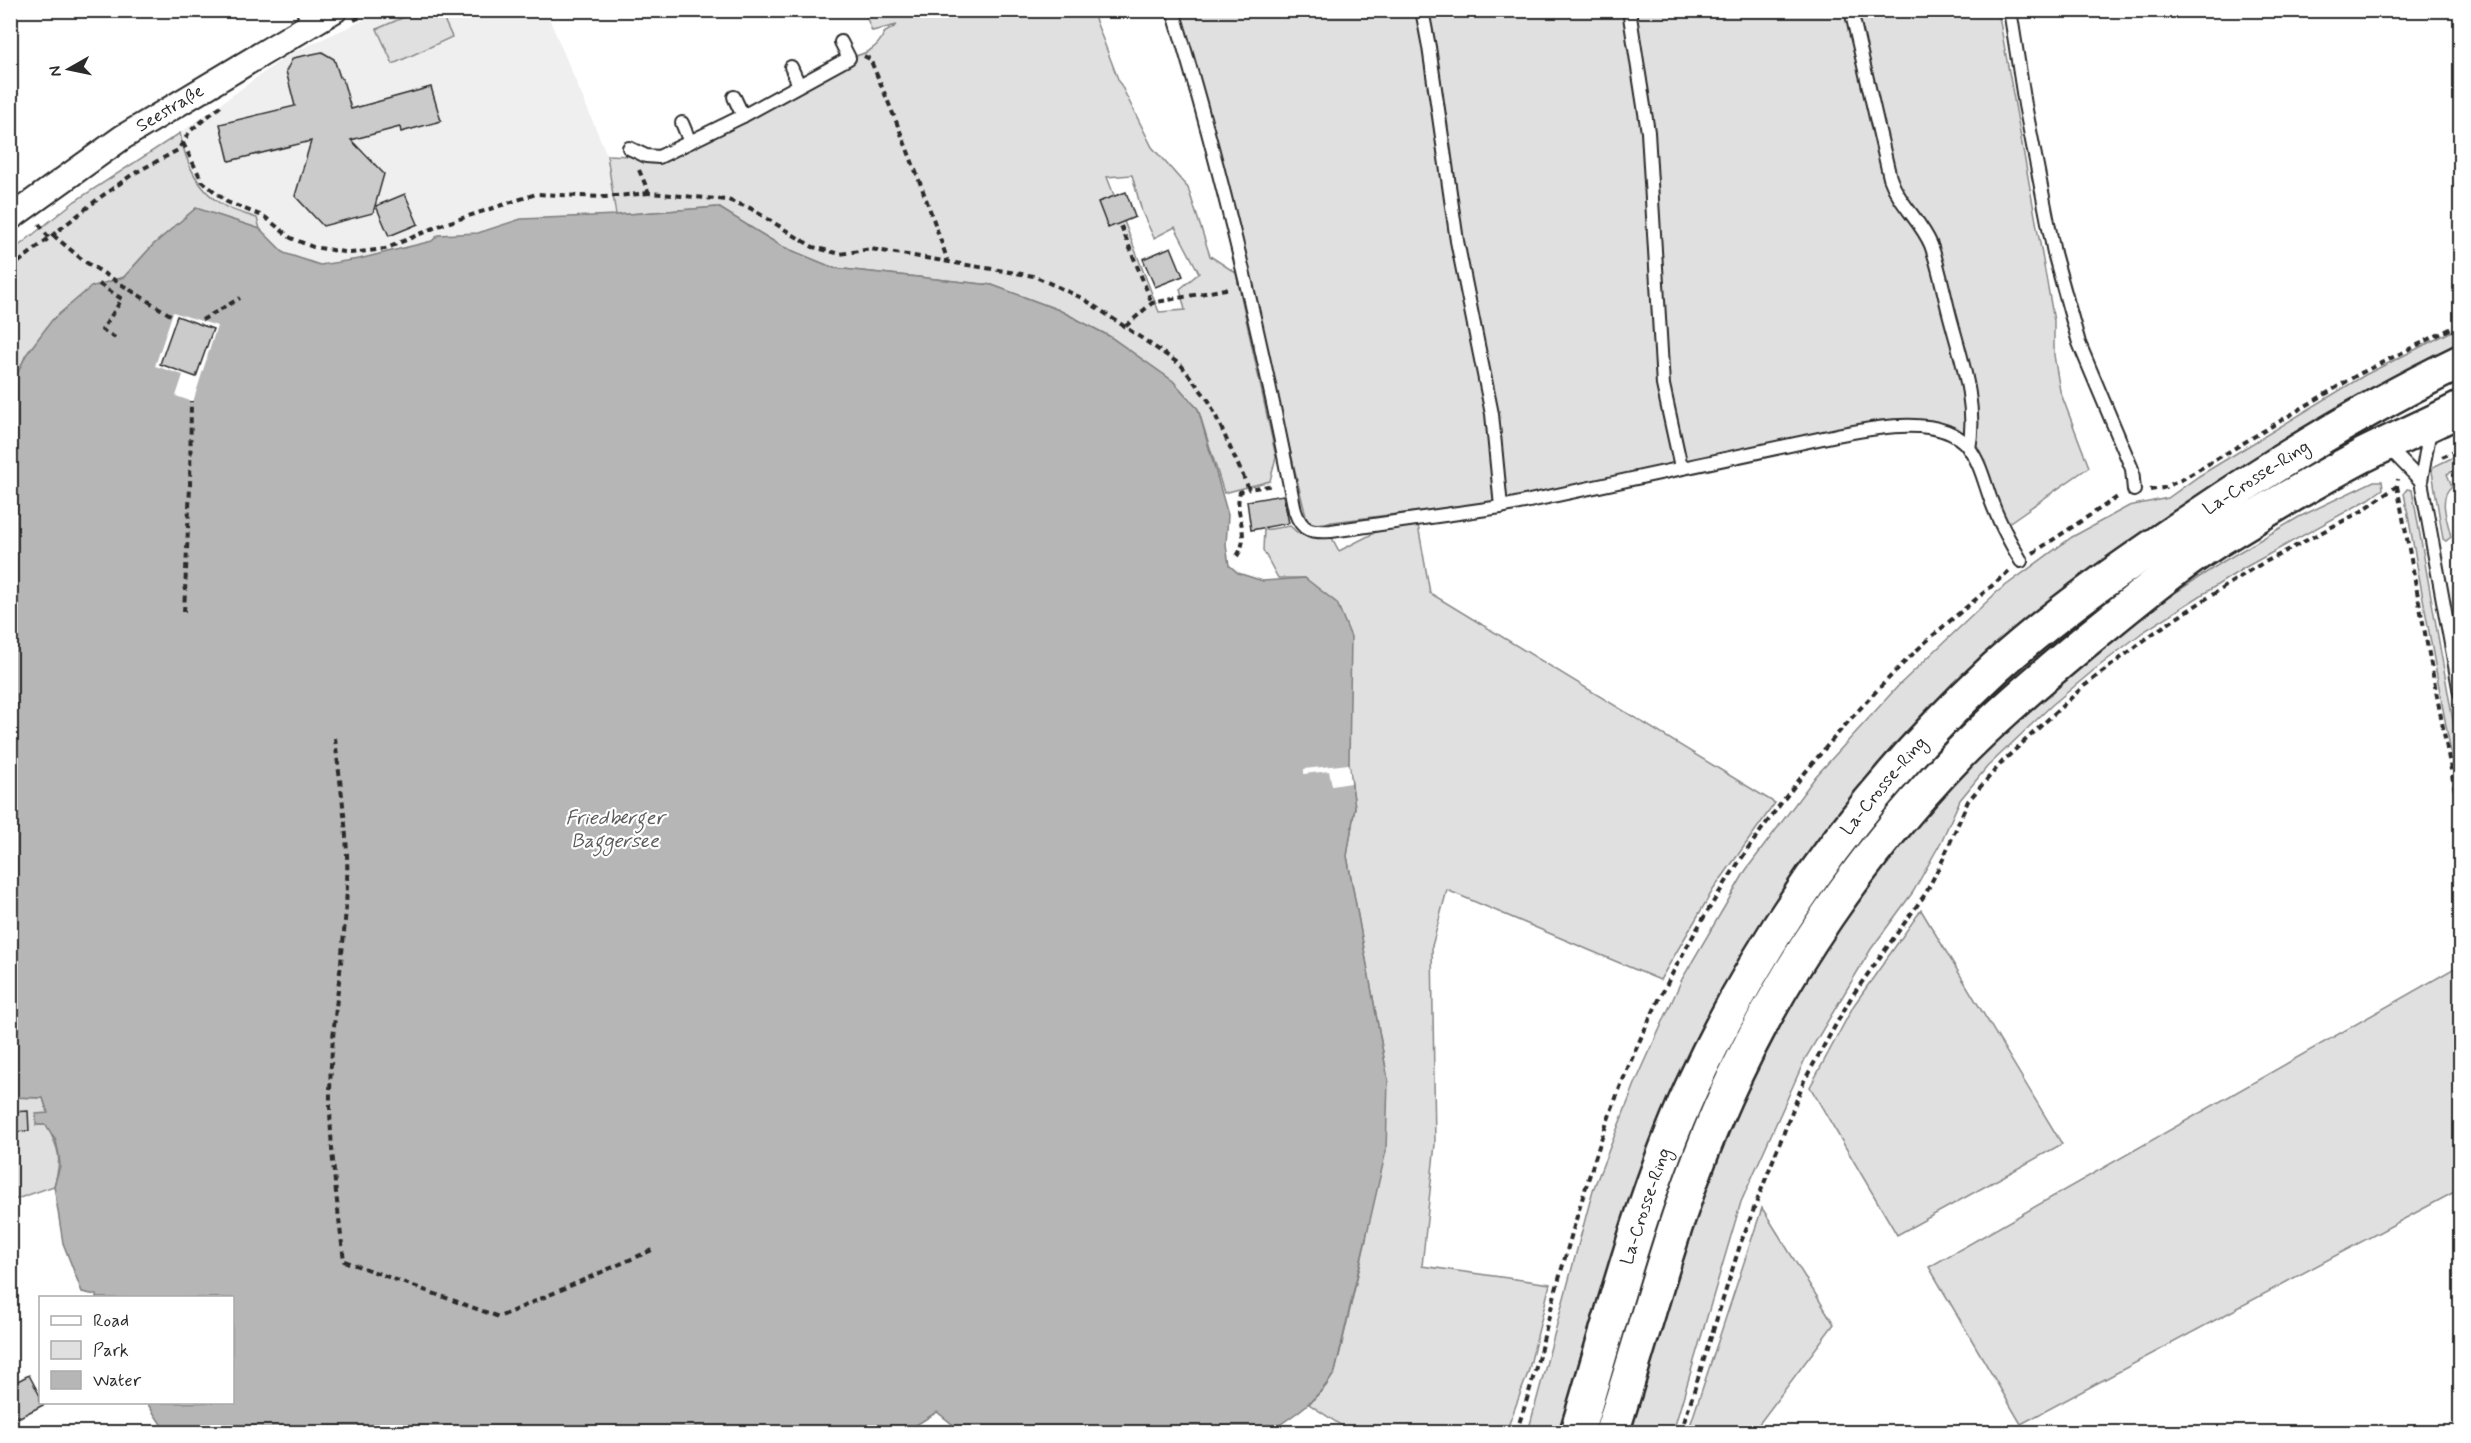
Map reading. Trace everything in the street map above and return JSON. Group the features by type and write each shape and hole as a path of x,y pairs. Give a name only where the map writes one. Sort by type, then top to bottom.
{"main road":[{"name":"La-Crosse-Ring","path":"1577,1432 1649,1194 1692,1088 1728,1014 1762,953 1836,844 1875,795 1924,740 1996,668 2106,579 2233,492 2331,431 2460,362"},
{"name":"La-Crosse-Ring","path":"1612,1432 1684,1200 1725,1096 1783,985 1818,929 1898,822 1960,752 2018,698 2044,674 2152,587 2213,543 2363,455 2460,410"}],"street":[{"name":"Seestraße","path":"10,218 123,137 306,18 340,17"}],"lane":[{"path":"1173,10 1211,146 1246,285 1295,511 1298,521 1305,528 1314,532 1331,531 1501,507 1876,427 1903,426 1932,428 1962,440 1980,469 2000,524 2021,561"},
{"path":"1422,10 1457,241 1492,414 1501,507"},
{"path":"1629,10 1648,132 1663,385 1681,467"},
{"path":"1851,10 1890,178 1896,194 1930,245 1938,270 1969,392 1973,430 1969,449"},
{"path":"2010,10 2025,105 2054,253 2079,343 2132,469 2134,490"},
{"path":"629,148 646,156 659,157 743,116 849,58 841,42"},
{"path":"791,68 800,85"},
{"path":"734,97 743,116"},
{"path":"682,123 690,142"},
{"path":"2431,424 2421,482 2460,693"},
{"path":"2386,445 2421,482"}],"path":[{"path":"340,17 375,10"},
{"path":"849,58 861,55 870,59 924,189 948,262"},
{"path":"10,268 133,174 178,150 190,131 226,102"},
{"path":"183,143 202,180 227,202 265,217 291,238 314,247 350,253 385,249 441,225 536,194 605,197 650,193 728,200 750,208 813,247 840,254 871,249 1034,276 1084,299 1181,365 1209,401 1249,489"},
{"path":"629,148 650,193"},
{"path":"1121,226 1152,303"},
{"path":"53,235 84,261 172,316"},
{"path":"99,284 122,299 102,330 119,340"},
{"path":"1126,326 1152,303 1246,285"},
{"path":"202,320 240,298"},
{"path":"184,612 190,487 191,401"},
{"path":"2425,464 2460,449"},
{"path":"2409,470 2397,480 2397,486 2460,817"},
{"path":"1237,556 1243,547 1244,540 1238,499 1240,492 1268,485"},
{"path":"1681,1432 1741,1242 1804,1081 1852,996 1926,893 1968,801 2004,760 2084,686 2155,632 2252,569 2362,511 2397,486"},
{"path":"335,738 347,880 330,1105 331,1142 344,1261 499,1317 652,1250"}],"shaded area":[{"path":"383,11 546,11 607,155 616,215 521,219 478,233 438,235 432,241 359,259 320,265 284,253 260,229 257,218 222,205 198,180 183,151 180,133 288,55"}],"green space":[{"path":"418,11 440,11 452,37 393,64 377,29"},
{"path":"864,11 1092,11 1118,79 1152,147 1188,188 1210,256 1236,273 1276,457 1270,481 1224,493 1198,409 1173,381 1109,336 1059,310 992,285 834,268 781,246 718,207 616,215 607,155 659,157 849,58 870,50 884,33 897,25 872,31","holes":["1132,175 1142,212 1154,238 1175,227 1199,273 1180,289 1185,310 1159,312 1107,177"]},
{"path":"1178,11 1998,11 2054,321 2054,355 2060,391 2089,467 2007,524 1994,499 1979,451 1962,432 1928,422 1881,420 1501,501 1308,525 1215,139"},
{"path":"180,133 189,164 205,190 225,206 257,218 260,229 196,208 153,245 124,277 26,355 11,388 11,252 75,201"},
{"path":"2460,327 2460,345 2411,370 1992,651 1925,714 1880,762 1773,907 1697,1038 1662,1112 1633,1197 1562,1432 1528,1432 1593,1190 1635,1084 1682,979 1746,870 1816,776 1899,685 1997,592 2072,537 2129,506 2168,498 2199,476 2365,375"},
{"path":"2460,454 2460,468 2447,474 2452,486 2444,503 2451,537 2446,541 2443,539 2432,471 2433,467"},
{"path":"2374,481 2382,481 2383,489 2369,499 2244,568 2143,632 2052,705 1987,767 1960,800 1941,842 1913,892 1871,949 1805,1059 1741,1202 1673,1432 1628,1432 1689,1223 1753,1066 1833,928 1918,817 2022,711 2144,613 2224,561 2299,517"},
{"path":"2407,489 2412,490 2460,760 2460,803 2404,493"},
{"path":"1418,525 1430,593 1775,803 1713,890 1660,980 1447,890 1432,946 1435,1144 1422,1266 1550,1284 1528,1373 1506,1432 1351,1432 1309,1404 1326,1386 1335,1372 1340,1352 1366,1240 1388,1080 1347,856 1355,807 1349,764 1305,578 1278,578 1263,550 1264,530 1290,526 1298,533 1332,538 1339,551 1380,530"},
{"path":"1921,910 2062,1144 1897,1235 1810,1087 1854,1005"},
{"path":"2460,965 2460,1189 2021,1424 1929,1267"},
{"path":"10,1097 43,1098 48,1114 37,1125 46,1125 57,1148 59,1161 54,1186 11,1201"},
{"path":"1762,1208 1834,1324 1753,1432 1688,1432"}],"water":[{"name":"Friedberger Baggersee","path":"718,207 781,246 834,268 992,285 1059,310 1109,336 1173,381 1198,409 1228,515 1226,545 1229,565 1238,573 1263,581 1305,578 1337,603 1351,637 1349,764 1355,807 1347,856 1388,1080 1386,1151 1335,1372 1314,1398 1269,1432 962,1432 937,1412 905,1432 166,1432 148,1404 234,1404 234,1296 96,1296 82,1292 63,1243 54,1186 60,1166 56,1141 46,1125 36,1125 36,1114 48,1113 43,1098 11,1097 11,388 26,355 52,320 91,287 124,277 153,245 196,208 260,229 284,253 320,265 359,259 432,241 438,235 478,233 521,219"}],"pier":[{"path":"173,312 217,326 193,402 176,396 183,375 155,366"},
{"path":"1349,764 1351,783 1332,786 1329,771 1304,774 1304,769"}],"building":[{"path":"322,52 334,59 351,109 431,87 441,121 401,132 400,127 351,140 384,174 373,213 323,226 295,196 311,141 229,161 220,124 295,106 286,71 293,58"},
{"path":"1126,192 1135,217 1108,228 1098,202"},
{"path":"405,194 418,224 389,236 376,206"},
{"path":"1171,247 1183,276 1155,287 1143,259"},
{"path":"177,316 213,329 196,377 160,364"},
{"path":"1283,495 1289,523 1251,530 1247,501"},
{"path":"28,1111 29,1131 10,1132 10,1112"},
{"path":"29,1375 39,1394 39,1404 45,1404 18,1418 10,1404 10,1385"}]}
